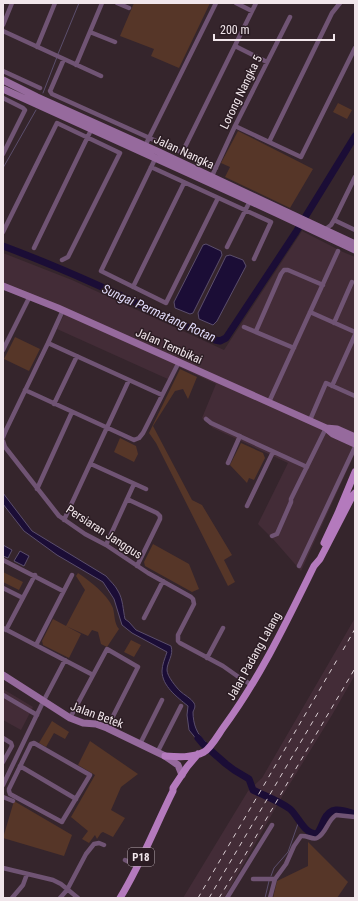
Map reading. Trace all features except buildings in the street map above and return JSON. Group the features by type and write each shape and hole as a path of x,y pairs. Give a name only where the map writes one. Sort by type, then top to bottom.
{"main road":[{"name":"Jalan Padang Lalang","path":"173,791 176,790 189,770 242,701 271,652 314,566 316,558 338,513 355,472"},
{"name":"Jalan Padang Lalang","path":"314,566 320,559 354,493"},
{"path":"165,756 193,756 204,750"},
{"name":"P18","path":"120,898 137,866 173,791 173,788 187,768 204,750"}],"street":[{"path":"3,25 12,3"},
{"path":"37,47 55,3"},
{"path":"76,65 102,3"},
{"path":"117,3 129,8"},
{"path":"145,146 216,3"},
{"path":"236,3 252,11"},
{"path":"182,153 256,3"},
{"path":"269,142 332,13 340,3"},
{"name":"Lorong Nangka 5","path":"212,176 235,126 290,17"},
{"path":"3,31 101,76"},
{"path":"90,32 115,42"},
{"path":"235,46 267,62"},
{"path":"235,126 301,157 354,51"},
{"path":"60,57 51,92 216,168"},
{"path":"3,71 40,88"},
{"name":"Jalan Nangka","path":"3,80 80,120"},
{"name":"Jalan Nangka","path":"3,89 80,120 157,155 250,201 325,228 355,244"},
{"path":"3,98 25,110 3,154"},
{"path":"80,120 86,109"},
{"path":"3,232 57,123 88,137 120,153 68,257 62,260"},
{"path":"34,248 93,126"},
{"name":"Jalan Nangka","path":"93,126 145,146 157,155 212,176 355,250"},
{"path":"157,155 101,271 166,303 218,198"},
{"path":"151,168 271,222 254,259"},
{"path":"325,228 331,225 334,220 353,185 355,177"},
{"path":"133,287 184,183"},
{"path":"228,247 250,201"},
{"path":"334,220 355,230"},
{"path":"325,228 355,239"},
{"path":"315,230 319,236 355,255"},
{"path":"269,402 338,251"},
{"path":"256,332 284,270 288,270 322,285"},
{"path":"334,323 352,282"},
{"name":"Jalan Tembikai","path":"3,286 63,310 310,420 326,428 333,434 355,444"},
{"path":"3,350 30,296"},
{"path":"3,437 63,310"},
{"path":"310,312 355,332"},
{"path":"244,326 294,348"},
{"path":"332,386 355,335"},
{"path":"48,343 162,395"},
{"path":"54,404 77,356"},
{"path":"25,390 134,440 139,438 143,433 179,362"},
{"path":"64,520 129,380"},
{"path":"310,420 326,383 355,396"},
{"path":"37,489 72,412"},
{"path":"206,419 211,423 307,467"},
{"path":"272,536 277,534 291,499 326,428"},
{"name":"Jalan Tembikai","path":"326,428 337,429 355,437"},
{"path":"228,463 240,436"},
{"name":"Persiaran Janggus","path":"3,441 5,446 37,489 59,516 85,534 106,545 148,573 193,599 194,604 180,630 178,641 207,658"},
{"path":"299,566 355,447"},
{"path":"247,506 273,452"},
{"path":"90,464 146,489"},
{"path":"338,513 355,480"},
{"path":"106,545 134,484"},
{"path":"127,499 157,513 160,516 160,519 137,566"},
{"path":"3,560 64,591"},
{"path":"35,575 5,629 93,675"},
{"path":"36,645 72,575"},
{"path":"144,618 163,581"},
{"path":"3,588 23,598"},
{"path":"223,628 207,658 223,666 252,685"},
{"path":"70,718 107,649 138,667 107,728"},
{"path":"3,785 4,778 25,750 34,743 90,776 62,822 10,794 9,791 20,766 25,750 37,715 65,660"},
{"name":"Jalan Betek","path":"3,675 70,718 83,723 96,724 107,728 165,756 178,765 182,775"},
{"path":"3,695 37,715"},
{"path":"140,744 162,700"},
{"path":"157,753 181,706"},
{"path":"3,738 12,744 3,762"},
{"path":"20,766 76,798"},
{"path":"3,796 13,801"},
{"path":"270,898 274,879 286,864 294,846 301,836 305,835 316,838 322,834 329,820 336,815 355,817"},
{"path":"228,898 272,826"},
{"path":"60,898 67,890 86,854 94,844 99,843 104,845"},
{"path":"125,860 137,866"},
{"path":"3,868 53,880 78,898"},
{"path":"12,898 23,885 27,874"},
{"path":"253,879 274,879"}],"shaded area":[{"path":"134,3 210,3 179,68 151,56 154,49 120,36"},
{"path":"338,103 352,110 347,119 333,112"},
{"path":"238,131 313,169 290,208 225,177 230,167 221,163"},
{"path":"302,231 355,257 355,453 301,571 258,524 288,463 213,428 202,418 216,384 177,366 170,380 57,329 67,309 3,284 3,253 72,280 224,350"},
{"path":"206,244 221,251 222,255 193,313 190,314 175,308 174,302 203,245"},
{"path":"230,255 243,260 246,266 217,321 213,325 199,319 198,313 226,256"},
{"path":"15,337 40,349 29,371 4,359"},
{"path":"180,369 197,377 188,399 183,389 175,391 153,426 192,500 202,505 232,555 224,560 235,582 228,586 156,443 149,433"},
{"path":"120,438 136,446 138,454 134,462 114,452"},
{"path":"241,443 263,453 265,458 254,480 249,478 247,483 230,465"},
{"path":"3,493 32,531 106,576 120,594 125,619 136,630 171,646 172,652 167,667 167,672 178,689 194,703 195,707 193,712 195,725 198,733 206,742 202,746 189,730 187,715 188,706 171,691 165,682 162,669 167,652 132,633 122,625 114,599 103,582 57,555 24,531 3,504"},
{"path":"153,544 189,564 199,589 192,592 145,566 144,562"},
{"path":"3,545 12,550 8,558 3,556"},
{"path":"20,551 29,556 24,566 14,561"},
{"path":"3,572 23,582 19,590 3,582"},
{"path":"78,573 93,584 107,598 113,608 115,622 119,629 107,647 101,644 98,632 92,630 88,636 66,626 85,590 76,576"},
{"path":"355,618 355,675 283,795 224,898 183,898 248,791 262,778"},
{"path":"53,619 81,634 69,658 43,645 42,641"},
{"path":"131,640 141,645 134,657 124,652"},
{"path":"3,689 33,707 21,730 3,720"},
{"path":"52,721 69,732 65,739 54,733 46,747 39,743"},
{"path":"90,741 138,774 121,787 111,810 125,818 113,837 103,832 97,839 95,835 89,843 82,839 88,831 71,817 95,775 78,765"},
{"path":"14,801 72,835 64,856 3,838"},
{"path":"308,842 348,882 337,898 273,898 277,881 308,866"}],"waterway":[{"path":"58,54 79,3"},
{"path":"43,93 57,57"},
{"path":"3,168 36,110"},
{"name":"Sungai Permatang Rotan","path":"3,246 84,279 220,341 226,338 296,232 355,136"},
{"path":"198,738 226,764 249,779 253,790 290,809 305,828 312,833 317,834 327,815 333,810 341,810 355,814"},
{"path":"271,876 274,868 288,852 299,821"},
{"path":"265,898 269,881"}],"railway":[{"path":"343,650 355,629"},
{"path":"198,898 337,660"},
{"path":"219,898 354,670"},
{"path":"209,898 319,711"}]}
